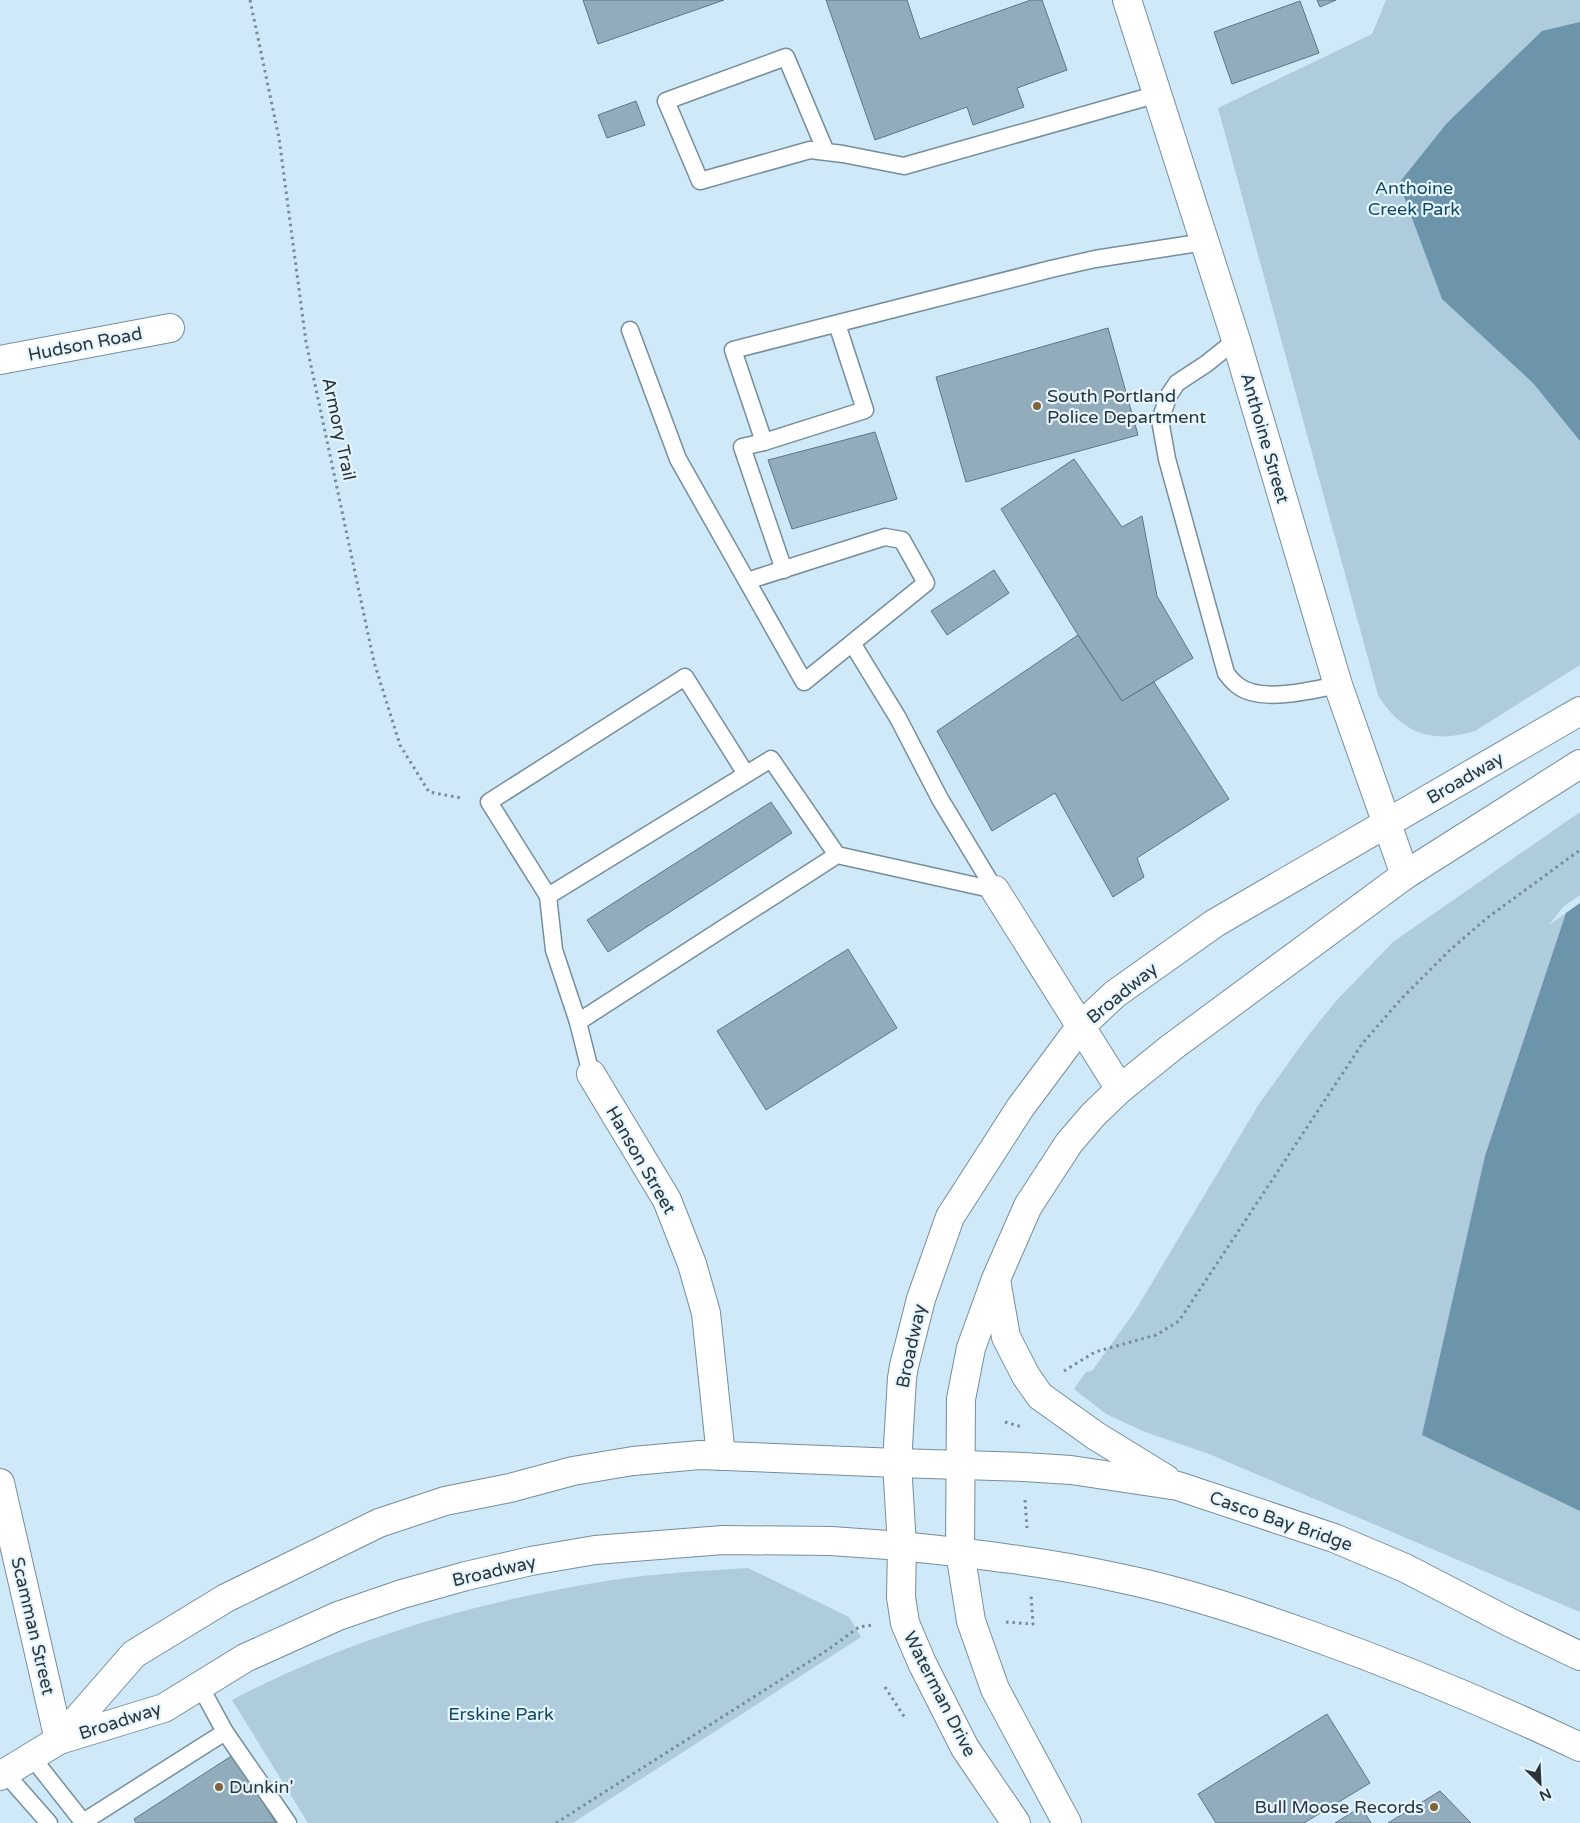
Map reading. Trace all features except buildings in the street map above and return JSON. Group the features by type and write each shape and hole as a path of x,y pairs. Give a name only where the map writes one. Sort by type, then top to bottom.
{"main road":[{"name":"Anthoine Street","path":"1127,0 1236,340 1338,685 1405,875"},
{"name":"Hudson Road","path":"0,360 170,328"},
{"name":"Broadway","path":"897,1463 904,1366 921,1299 950,1217 1020,1108 1081,1026 1114,994 1215,923 1580,710"},
{"path":"1067,1823 995,1689 971,1621 960,1552 959,1464 963,1387 971,1348 996,1279 1028,1206 1069,1143 1093,1115 1120,1089 1172,1047 1405,875 1580,764"},
{"path":"995,890 1120,1089"},
{"name":"Hanson Street","path":"591,1074 667,1200 692,1264 706,1313 721,1456"},
{"path":"996,1279 1006,1336 1026,1376 1040,1396 1096,1436 1178,1486"},
{"name":"Broadway","path":"59,1740 134,1654 226,1598 380,1523 445,1500 510,1488 573,1471 633,1460 700,1455 959,1464"},
{"name":"Waterman Drive","path":"897,1463 902,1546 901,1597 905,1623 922,1663 965,1748 1016,1823"},
{"name":"Casco Bay Bridge","path":"959,1464 1072,1470 1178,1486 1334,1538 1405,1568 1509,1622 1580,1656"},
{"name":"Scamman Street","path":"0,1483 59,1740"},
{"name":"Broadway","path":"2,1775 59,1740 164,1708 245,1658 338,1616 466,1576 531,1561 594,1550 723,1540 831,1541 960,1552"},
{"path":"960,1552 1048,1564 1121,1578 1231,1607 1375,1658 1517,1717 1580,1747"}],"lane":[{"path":"826,152 786,57 666,101 700,181 810,150 904,166 1158,94"},
{"path":"764,442 733,350 1051,268 1095,259 1204,242"},
{"path":"784,570 742,447 764,442 864,410 837,324"},
{"path":"630,330 678,460 804,682 926,583 902,540 885,537 747,581"},
{"path":"1236,340 1206,364 1177,383 1169,395 1160,420 1167,459 1226,673 1236,686 1248,692 1262,694 1295,693 1338,685"},
{"path":"852,643 898,718 966,845 995,890"},
{"path":"591,1074 578,1022 554,950 548,896 489,802 685,677 746,774"},
{"path":"548,896 771,759 837,855 995,890"},
{"path":"578,1022 837,855"},
{"path":"200,1686 225,1732 288,1823"},
{"path":"32,1756 83,1822 225,1732"},
{"path":"2,1775 49,1823"}],"path":[{"name":"Armory Trail","path":"250,0 279,138 306,342 374,662 400,745 429,792 489,802"},
{"path":"1057,1376 1095,1352 1156,1335 1179,1321 1362,1044 1402,998 1450,950 1487,918 1580,850"},
{"path":"1005,1422 1022,1427"},
{"path":"556,1823 829,1649 859,1627 866,1626"},
{"path":"886,1687 905,1718"}],"green space":[{"name":"Anthoine Creek Park","path":"1386,0 1580,0 1580,665 1475,731 1459,735 1432,736 1408,727 1397,719 1378,695 1218,108 1372,34"},
{"path":"1580,812 1580,895 1563,907 1549,925 1580,903 1580,1612 1209,1454 1145,1432 1106,1414 1074,1389 1086,1372 1092,1371 1135,1311 1259,1104 1310,1033 1337,1000 1393,942"},
{"name":"Erskine Park","path":"748,1568 849,1617 861,1637 573,1823 308,1823 232,1700 323,1658 370,1640 466,1610 564,1588 613,1580"}],"shaded area":[{"path":"1580,22 1580,441 1533,383 1442,299 1399,183 1447,123 1542,31"},
{"path":"1580,903 1580,1511 1422,1435 1485,1156 1566,913"}],"place":[{"name":"South Portland Police Department","path":"1037,406"},
{"name":"Dunkin'","path":"219,1787"},
{"name":"Bull Moose Records","path":"1434,1807"}]}
